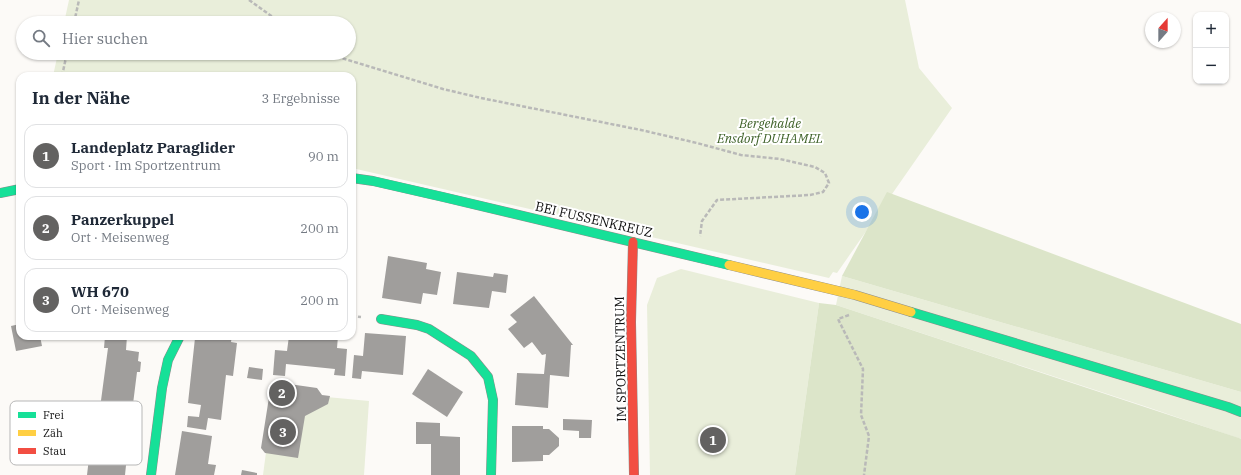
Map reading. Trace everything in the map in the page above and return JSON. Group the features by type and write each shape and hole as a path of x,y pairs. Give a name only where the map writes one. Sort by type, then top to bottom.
{"street":[{"name":"BEI FUSSENKREUZ","path":"356,179 443,197 830,288 1241,412"},
{"path":"0,193 16,190"},
{"name":"IM SPORTZENTRUM","path":"633,242 631,322 634,475"},
{"path":"381,319 417,324 429,329 471,356 488,377 493,400 491,475"},
{"path":"152,475 162,388 168,360 178,340"}],"path":[{"path":"76,16 79,0"},
{"path":"249,0 271,16"},
{"path":"63,72 65,60"},
{"path":"348,60 444,89 481,98 641,130 741,154 815,167 825,173 829,183 823,192 810,195 717,200 702,221 698,257"},
{"path":"855,295 854,313 838,320 864,369 861,415 870,436 864,475"}],"green space":[{"name":"Bergehalde Ensdorf DUHAMEL","path":"69,0 905,0 919,68 952,108 837,273 833,272 829,278 356,169 356,72 54,72 56,60 356,60 356,16 66,16"},
{"path":"887,192 1241,324 1241,392 842,276"},
{"path":"681,269 819,303 795,475 650,475 647,305 657,278"},
{"path":"842,276 1241,392 1241,439 836,305"},
{"path":"819,303 836,305 1239,438 1241,439 1241,475 795,475"},
{"path":"274,392 369,401 364,475 263,475"}],"building":[{"path":"388,256 427,263 426,269 441,272 437,295 423,293 421,304 382,298"},
{"path":"457,272 493,277 494,273 508,275 506,293 492,291 489,308 453,304"},
{"path":"534,296 573,345 571,345 569,377 550,375 548,408 515,405 517,373 544,374 546,354 542,355 532,342 524,348 508,329 517,322 510,315"},
{"path":"16,325 16,340 41,340 42,346 16,351 11,326"},
{"path":"365,333 406,336 403,375 362,371 361,379 352,378 354,355 363,356"},
{"path":"105,340 127,340 126,350 139,352 138,361 141,362 140,372 137,372 133,401 101,401 108,348 104,348"},
{"path":"195,340 231,340 231,342 237,343 233,376 226,375 221,420 208,418 206,430 187,427 188,416 199,417 201,405 188,403"},
{"path":"288,340 338,340 337,348 347,349 345,376 334,375 335,369 286,364 285,376 273,375 275,350 287,351"},
{"path":"249,367 263,369 262,380 247,378"},
{"path":"428,369 463,392 447,417 412,394"},
{"path":"282,383 317,388 322,395 330,396 328,404 305,416 298,458 265,453 261,448 270,391"},
{"path":"563,419 592,420 591,438 579,438 579,431 563,430"},
{"path":"416,422 440,423 440,436 460,437 460,475 431,475 431,444 416,444"},
{"path":"512,426 543,426 543,429 549,429 559,438 559,446 549,455 543,455 543,461 512,462"},
{"path":"182,431 212,436 208,464 216,465 214,475 175,475"},
{"path":"88,465 126,465 125,475 87,475"},
{"path":"242,470 257,473 257,475 241,475"}],"traffic: fast":[{"path":"356,179 443,197 729,265"},
{"path":"0,193 16,190"},
{"path":"911,312 1241,412"},
{"path":"381,319 417,325 429,329 471,356 488,377 493,400 491,475"},
{"path":"151,475 162,388 168,360 178,340"}],"traffic: slow":[{"path":"729,265 855,295 911,312"}],"traffic: jam":[{"path":"633,242 631,322 634,475"}],"place":[{"name":"Panzerkuppel","path":"282,393"},
{"name":"WH 670","path":"283,432"},
{"name":"Landeplatz Paraglider","path":"713,440"}]}
